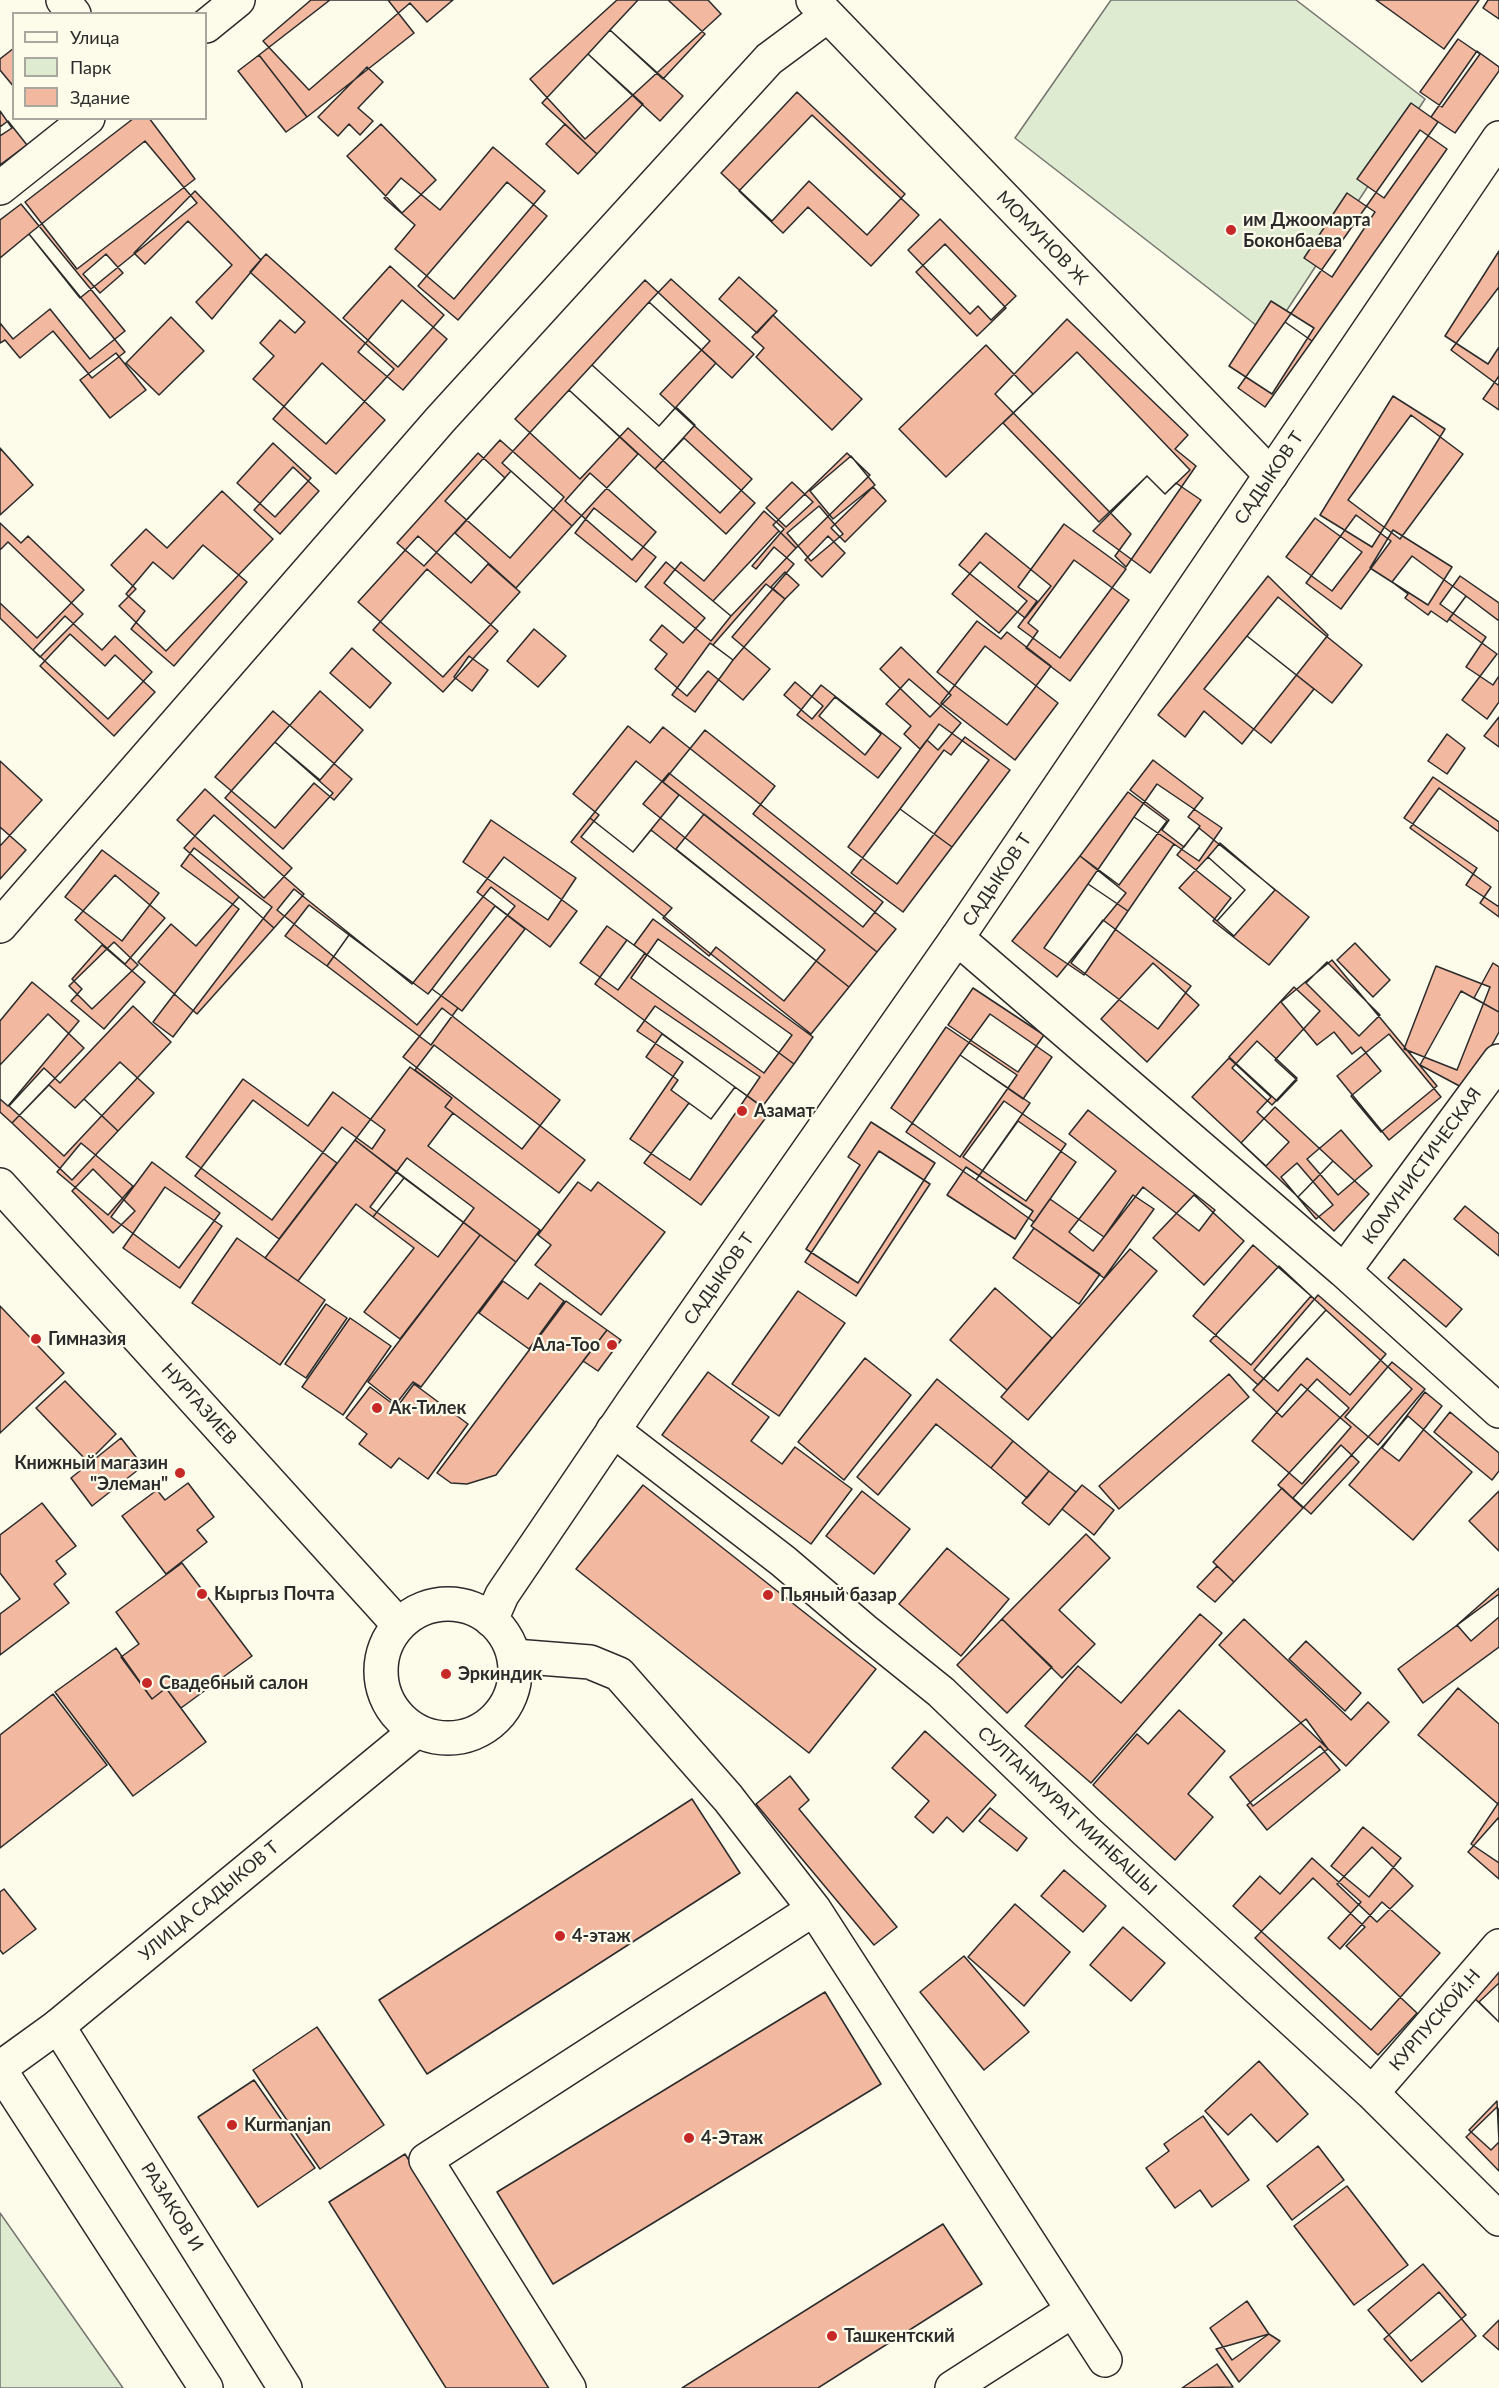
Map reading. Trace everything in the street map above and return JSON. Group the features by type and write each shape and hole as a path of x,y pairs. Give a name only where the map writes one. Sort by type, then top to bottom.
{"main road":[{"path":"63,0 72,12"},
{"path":"207,25 238,0"},
{"path":"0,926 464,393 769,59 820,8"},
{"name":"МОМУНОВ Ж","path":"820,8 1271,475"},
{"path":"0,188 85,120"},
{"name":"САДЫКОВ Т","path":"491,1620 502,1595 613,1430 957,938 1499,138"},
{"path":"957,938 1344,1271 1499,1411"},
{"name":"КОМУНИСТИЧЕСКАЯ","path":"1344,1271 1499,1061"},
{"name":"НУРГАЗИЕВ","path":"0,1185 398,1624"},
{"name":"СУЛТАНМУРАТ МИНБАШЫ","path":"613,1430 783,1561 941,1692 1086,1831 1372,2093 1499,2219"},
{"path":"438,1605 457,1605 475,1609 491,1620 506,1635 514,1656 516,1678 510,1699 497,1718 480,1731 459,1738 437,1738 416,1731 399,1718 387,1700 381,1679 382,1657 398,1624 420,1611 438,1605"},
{"path":"514,1656 590,1662 619,1674 728,1798 814,1909 1104,2360"},
{"name":"УЛИЦА САДЫКОВ Т","path":"0,2069 58,2026 416,1731"},
{"path":"569,2388 426,2160 814,1909"},
{"name":"КУРПУСКОЙ.Н","path":"1372,2093 1499,1946"},
{"name":"РАЗАКОВ И","path":"58,2026 285,2388"},
{"path":"0,2069 206,2388"},
{"path":"952,2388 1072,2311"}],"green space":[{"name":"им Джоомарта Боконбаева","path":"1111,0 1296,0 1425,99 1270,336 1015,138"},
{"path":"0,2213 123,2388 0,2388"}],"building":[{"path":"311,0 453,0 427,22 410,3 309,90 263,41"},
{"path":"330,0 388,0 414,33 307,117 259,55"},
{"path":"617,0 708,0 721,14 585,139 530,79"},
{"path":"638,0 668,0 705,34 663,79 610,30"},
{"path":"1376,0 1479,0 1444,49"},
{"path":"1488,0 1499,0 1499,19 1483,8"},
{"path":"610,30 683,96 660,121 588,54"},
{"path":"1458,39 1480,54 1442,107 1420,92"},
{"path":"12,50 12,85 0,70 0,59"},
{"path":"1477,51 1499,67 1499,71 1455,133 1431,117"},
{"path":"588,54 643,104 597,154 542,103"},
{"path":"259,55 307,117 286,132 238,71"},
{"path":"367,67 383,82 358,108 373,121 360,135 349,124 338,136 318,117"},
{"path":"797,92 905,194 867,235 809,181 772,221 721,173"},
{"path":"1411,103 1438,122 1384,198 1357,179"},
{"path":"0,111 12,128 0,136"},
{"path":"812,115 919,215 871,266 808,207 783,233 739,191"},
{"path":"131,120 151,120 195,179 77,269 25,202"},
{"path":"8,121 27,145 0,165 0,127"},
{"path":"381,124 436,180 402,213 347,156"},
{"path":"565,124 597,154 578,174 546,144"},
{"path":"1420,130 1447,149 1312,341 1285,322"},
{"path":"145,141 197,203 80,298 29,234"},
{"path":"493,147 545,191 454,299 395,249 415,225 384,198 401,178 440,210"},
{"path":"507,182 547,216 458,320 418,286"},
{"path":"195,191 261,260 212,319 196,302 232,265 188,221 145,264 134,253"},
{"path":"1347,193 1375,212 1332,277 1304,258"},
{"path":"21,204 125,331 90,359 50,309 13,339 0,323 0,220"},
{"path":"940,219 1016,296 991,320 978,306 970,314 908,250"},
{"path":"29,234 125,352 92,378 53,331 20,358 5,340 0,343 0,258"},
{"path":"945,244 1006,308 977,336 916,272"},
{"path":"1499,251 1499,347 1488,364 1445,336"},
{"path":"106,254 123,273 100,293 83,274"},
{"path":"266,254 394,369 326,444 253,379 274,356 260,343 280,320 295,333 305,322 250,272"},
{"path":"390,266 444,315 398,367 343,318"},
{"path":"739,277 777,311 757,333 719,299"},
{"path":"671,279 754,354 732,378 649,302"},
{"path":"645,280 710,341 660,394 752,479 720,513 628,428 580,479 515,419"},
{"path":"1499,287 1499,383 1498,385 1451,350"},
{"path":"402,300 447,339 403,390 358,352"},
{"path":"1271,301 1314,328 1272,394 1229,366"},
{"path":"649,302 716,363 659,426 592,365"},
{"path":"773,315 862,399 832,430 756,357 764,348 752,337"},
{"path":"171,317 204,351 159,395 126,363"},
{"path":"1067,319 1188,435 1175,449 1196,466 1126,567 1115,556 1131,534 995,394"},
{"path":"1285,322 1312,341 1265,407 1238,388"},
{"path":"986,345 1033,394 946,477 899,429"},
{"path":"1077,352 1190,470 1165,494 1147,476 1099,522 1003,423"},
{"path":"116,353 146,390 110,418 80,380"},
{"path":"322,363 385,420 336,474 273,419"},
{"path":"592,365 659,426 676,407 695,425 655,469 569,390"},
{"path":"1499,376 1499,410 1483,399"},
{"path":"569,390 638,454 572,526 502,463"},
{"path":"1393,396 1445,429 1372,547 1320,515"},
{"path":"1411,415 1463,454 1400,539 1348,500"},
{"path":"684,438 755,503 726,534 655,469"},
{"path":"500,440 564,497 510,558 445,501"},
{"path":"273,443 311,478 275,517 237,483"},
{"path":"0,448 33,485 0,515"},
{"path":"478,453 505,478 424,566 397,543"},
{"path":"847,453 870,475 796,548 773,525"},
{"path":"851,456 875,485 833,519 810,491"},
{"path":"293,467 319,491 280,534 254,510"},
{"path":"511,471 572,526 516,588 455,533"},
{"path":"590,473 656,532 632,560 565,501"},
{"path":"1147,476 1165,494 1176,483 1201,500 1150,573 1093,531"},
{"path":"792,482 813,502 786,527 766,508"},
{"path":"873,487 886,501 845,542 831,528"},
{"path":"222,491 273,539 166,651 119,606 136,589 111,565 146,529 167,548"},
{"path":"819,506 843,534 811,561 787,533"},
{"path":"594,508 656,557 636,582 575,533"},
{"path":"764,511 784,529 752,566 756,569 774,547 794,564 732,637 770,669 743,700 708,671 687,696 655,669 667,654 650,640 662,625 683,643 705,618 664,583 681,562 704,581"},
{"path":"1356,515 1391,541 1341,609 1306,583"},
{"path":"1315,518 1362,552 1332,591 1286,557"},
{"path":"0,523 21,543 28,536 84,590 37,638 0,603"},
{"path":"1064,524 1126,569 1060,658 1018,627 1037,601 1018,587"},
{"path":"1393,530 1452,567 1428,605 1370,568"},
{"path":"779,531 796,548 731,616 713,601"},
{"path":"986,533 1051,586 1025,618 959,565"},
{"path":"418,536 471,583 488,564 520,592 443,677 358,602"},
{"path":"828,536 845,553 822,577 805,560"},
{"path":"8,542 83,614 40,657 0,618 0,550"},
{"path":"203,545 247,582 174,666 131,629 145,611 126,594 153,562 173,579"},
{"path":"1412,556 1466,596 1447,622 1431,611 1428,615 1405,598 1408,594 1392,582"},
{"path":"1074,560 1129,600 1070,681 1026,648 1038,631 1028,623"},
{"path":"666,562 731,616 711,641 645,587"},
{"path":"980,562 1027,601 999,633 952,594"},
{"path":"427,569 498,631 443,692 373,630"},
{"path":"785,572 799,585 785,599 771,587"},
{"path":"1268,576 1328,635 1242,744 1204,711 1185,737 1158,715"},
{"path":"1460,576 1499,603 1499,676 1493,685 1466,667 1486,637 1440,604"},
{"path":"766,584 785,599 733,660 713,645"},
{"path":"1466,596 1499,621 1499,702 1487,719 1462,700 1497,654 1449,619"},
{"path":"1278,597 1362,665 1332,703 1247,636"},
{"path":"65,616 102,650 115,636 152,672 108,719 33,650"},
{"path":"977,621 1001,639 1007,632 1051,666 1007,725 937,672"},
{"path":"534,629 566,656 538,687 507,661"},
{"path":"70,634 105,666 115,655 155,692 114,736 40,666"},
{"path":"1247,636 1314,689 1271,743 1204,689"},
{"path":"710,643 733,660 695,712 672,695"},
{"path":"985,646 1058,703 1015,760 941,703"},
{"path":"901,647 951,695 930,717 880,669"},
{"path":"352,648 391,683 370,708 330,673"},
{"path":"469,656 488,670 472,691 454,677"},
{"path":"909,679 961,723 938,750 927,740 920,749 904,734 911,726 886,704"},
{"path":"795,682 823,706 812,719 784,695"},
{"path":"821,685 901,748 878,778 797,715"},
{"path":"320,691 363,730 320,780 275,742"},
{"path":"835,697 881,734 865,755 819,716"},
{"path":"273,711 352,779 334,800 314,783 275,828 215,777"},
{"path":"1499,717 1499,747 1484,736"},
{"path":"939,724 989,760 897,884 848,847"},
{"path":"628,726 650,743 663,727 883,902 863,927 669,773 643,804 825,950 784,1001 716,947 709,956 663,918 672,908 581,837 599,815 573,794"},
{"path":"705,730 775,786 753,814 896,929 877,952 663,782"},
{"path":"1447,734 1465,748 1447,774 1428,761"},
{"path":"965,737 1010,770 952,847 900,809 944,750 951,755"},
{"path":"275,742 333,793 283,849 225,798"},
{"path":"1153,760 1203,798 1188,817 1200,826 1184,847 1162,830 1169,820 1130,790"},
{"path":"0,761 42,800 0,846"},
{"path":"636,761 679,795 633,852 590,818"},
{"path":"1433,777 1499,822 1499,907 1466,885 1477,868 1404,818"},
{"path":"1157,784 1222,828 1199,861 1134,817"},
{"path":"1439,788 1499,832 1499,917 1480,903 1491,887 1410,828"},
{"path":"205,789 292,868 264,898 177,820"},
{"path":"1128,792 1167,821 1119,885 1080,856"},
{"path":"900,809 952,847 903,912 851,873"},
{"path":"704,814 877,952 849,987 676,849"},
{"path":"214,815 304,894 274,928 184,848"},
{"path":"1134,817 1174,844 1128,911 1088,884"},
{"path":"590,818 633,852 651,830 849,987 811,1034 571,842"},
{"path":"491,820 576,878 548,920 463,862"},
{"path":"0,827 26,850 0,879"},
{"path":"1199,828 1309,917 1269,965 1213,921 1231,898 1177,855"},
{"path":"1220,843 1275,890 1234,936 1217,921 1245,890 1208,857"},
{"path":"194,848 272,907 173,1037 153,1022 239,909 181,866"},
{"path":"102,850 159,893 122,941 65,897"},
{"path":"1080,856 1126,893 1057,977 1012,941"},
{"path":"504,857 577,911 550,947 477,892"},
{"path":"1208,857 1245,890 1217,921 1179,888"},
{"path":"115,875 165,918 125,964 75,920"},
{"path":"1088,884 1128,911 1084,975 1044,948"},
{"path":"491,887 515,906 417,1025 277,910 294,889 412,984"},
{"path":"239,897 274,928 197,1014 138,962 171,924 196,946"},
{"path":"309,905 349,935 327,966 285,936"},
{"path":"495,906 525,929 462,1011 432,989"},
{"path":"653,919 813,1037 794,1064 634,945"},
{"path":"1103,920 1191,986 1158,1029 1071,963"},
{"path":"607,926 645,953 618,990 580,963"},
{"path":"349,935 428,994 432,989 458,1008 431,1045 327,966"},
{"path":"658,939 792,1035 764,1073 631,978"},
{"path":"627,940 794,1064 762,1107 595,984"},
{"path":"114,942 138,965 92,1009 69,986"},
{"path":"1355,943 1390,980 1373,997 1337,960"},
{"path":"102,945 145,982 104,1029 71,1001 82,989 72,979"},
{"path":"1332,960 1437,1086 1381,1132 1351,1096 1381,1071 1361,1047 1352,1054 1334,1032 1317,1045 1281,1002"},
{"path":"1327,962 1380,1015 1359,1036 1306,983"},
{"path":"1153,963 1199,1005 1147,1062 1101,1019"},
{"path":"1493,963 1499,967 1499,1012 1474,998"},
{"path":"1436,966 1490,987 1457,1070 1404,1049"},
{"path":"32,982 79,1021 8,1106 0,1099 0,1021"},
{"path":"1294,987 1320,1011 1275,1060 1297,1080 1277,1101 1229,1057"},
{"path":"973,988 1044,1035 1018,1072 948,1025"},
{"path":"1461,991 1499,1012 1499,1032 1467,1090 1420,1065"},
{"path":"133,1006 171,1042 64,1156 9,1106 44,1068 60,1083"},
{"path":"655,1006 760,1077 690,1180 630,1139 683,1062 637,1031"},
{"path":"442,1008 560,1100 522,1149 403,1057"},
{"path":"48,1014 84,1048 12,1123 0,1112 0,1065"},
{"path":"990,1014 1052,1057 1023,1099 960,1055"},
{"path":"946,1027 1017,1075 960,1157 891,1108"},
{"path":"662,1034 735,1087 711,1119 671,1090 678,1080 646,1057"},
{"path":"1389,1034 1441,1097 1389,1140 1337,1076"},
{"path":"1257,1041 1297,1078 1272,1105 1232,1068"},
{"path":"434,1045 585,1160 559,1193 445,1107 452,1098 415,1070"},
{"path":"960,1055 1030,1103 976,1180 906,1132"},
{"path":"1229,1058 1271,1097 1257,1112 1289,1142 1266,1166 1192,1097"},
{"path":"120,1062 154,1093 118,1131 84,1099"},
{"path":"410,1067 452,1098 445,1107 453,1113 428,1146 540,1230 516,1262 355,1140"},
{"path":"243,1079 308,1126 333,1092 385,1130 372,1149 342,1127 272,1220 186,1157"},
{"path":"49,1085 75,1108 84,1099 118,1131 72,1180 12,1123"},
{"path":"735,1087 770,1112 701,1205 644,1163 689,1103 711,1119"},
{"path":"253,1100 337,1163 279,1239 195,1176"},
{"path":"1004,1101 1066,1144 1026,1201 963,1157"},
{"path":"1275,1107 1333,1161 1298,1197 1241,1143"},
{"path":"1088,1110 1215,1210 1199,1231 1143,1187 1093,1251 1069,1232 1116,1171 1069,1134"},
{"path":"1018,1121 1076,1162 1034,1222 976,1180"},
{"path":"871,1122 935,1163 858,1283 806,1249 860,1165 848,1157"},
{"path":"1341,1130 1372,1166 1338,1195 1307,1159"},
{"path":"355,1140 404,1178 373,1217 356,1204 298,1281 265,1258"},
{"path":"81,1143 133,1186 108,1215 57,1172"},
{"path":"879,1151 930,1184 856,1296 805,1262"},
{"path":"407,1158 474,1208 438,1257 370,1207"},
{"path":"1333,1161 1369,1194 1334,1231 1298,1197"},
{"path":"152,1162 220,1213 179,1268 111,1217"},
{"path":"1297,1163 1333,1205 1316,1219 1281,1177"},
{"path":"966,1167 1033,1211 1015,1239 947,1195"},
{"path":"93,1169 135,1211 113,1233 72,1191"},
{"path":"404,1178 480,1235 400,1339 364,1312 414,1248 373,1217"},
{"path":"578,1182 591,1191 598,1182 665,1232 601,1315 535,1265 551,1245 538,1235"},
{"path":"165,1187 222,1226 180,1288 123,1248"},
{"path":"1133,1195 1154,1209 1104,1278 1031,1226 1050,1199 1104,1237"},
{"path":"1194,1195 1244,1241 1204,1285 1153,1238"},
{"path":"1465,1206 1499,1234 1499,1256 1454,1219"},
{"path":"1034,1228 1100,1274 1079,1304 1013,1258"},
{"path":"480,1235 516,1262 421,1387 413,1382 396,1404 368,1382"},
{"path":"237,1238 325,1300 280,1365 192,1303"},
{"path":"1253,1245 1311,1296 1251,1365 1193,1316"},
{"path":"1130,1249 1157,1271 1028,1420 1001,1397"},
{"path":"1404,1259 1462,1309 1446,1327 1388,1278"},
{"path":"1279,1266 1326,1310 1258,1385 1210,1341"},
{"path":"503,1281 528,1299 540,1283 564,1301 529,1349 479,1313"},
{"path":"995,1288 1052,1338 1007,1390 950,1340"},
{"path":"798,1291 845,1323 779,1416 732,1384"},
{"path":"1318,1295 1386,1354 1350,1395 1307,1358 1278,1391 1254,1370"},
{"path":"566,1301 607,1330 496,1475 467,1484 451,1483 437,1473"},
{"path":"326,1304 347,1318 306,1378 285,1364"},
{"path":"0,1306 64,1373 0,1433"},
{"path":"1326,1310 1412,1389 1303,1508 1278,1485 1349,1408 1317,1379 1282,1417 1253,1390"},
{"path":"350,1318 391,1346 343,1415 302,1387"},
{"path":"607,1330 621,1340 598,1371 583,1361"},
{"path":"865,1358 911,1395 844,1480 798,1442"},
{"path":"1392,1362 1425,1389 1378,1445 1345,1417"},
{"path":"708,1372 769,1417 751,1441 782,1464 795,1447 852,1489 811,1544 662,1435"},
{"path":"1229,1374 1249,1397 1119,1509 1099,1486"},
{"path":"937,1379 1013,1441 991,1468 936,1424 878,1495 857,1477"},
{"path":"65,1381 116,1434 88,1462 36,1408"},
{"path":"414,1384 468,1424 428,1479 399,1458 391,1468 359,1444 367,1434 346,1418 370,1387 397,1407"},
{"path":"1301,1384 1351,1427 1302,1484 1252,1441"},
{"path":"1425,1392 1442,1406 1399,1461 1382,1448"},
{"path":"1450,1412 1499,1453 1499,1471 1492,1480 1434,1432"},
{"path":"1408,1416 1472,1472 1413,1540 1349,1485"},
{"path":"121,1438 143,1466 92,1506 71,1478"},
{"path":"1013,1441 1049,1471 1027,1498 991,1468"},
{"path":"1341,1445 1359,1462 1311,1514 1293,1498"},
{"path":"1049,1471 1076,1492 1049,1525 1022,1503"},
{"path":"188,1483 214,1517 197,1530 207,1542 166,1574 122,1516 157,1490 165,1500"},
{"path":"643,1485 876,1669 809,1753 576,1569"},
{"path":"1082,1485 1114,1510 1094,1535 1062,1509"},
{"path":"1282,1488 1303,1508 1234,1582 1213,1562"},
{"path":"862,1491 910,1529 874,1574 826,1536"},
{"path":"1499,1491 1499,1551 1469,1521"},
{"path":"42,1503 76,1546 56,1561 66,1574 54,1584 69,1603 0,1655 0,1614 20,1599 0,1573 0,1535"},
{"path":"1086,1534 1110,1558 1059,1610 1095,1644 1062,1678 1002,1619"},
{"path":"947,1548 1009,1599 961,1656 899,1604"},
{"path":"182,1563 252,1656 181,1708 166,1688 152,1699 121,1657 139,1644 116,1612"},
{"path":"1217,1566 1234,1582 1215,1602 1197,1587"},
{"path":"1499,1588 1499,1617 1471,1641 1457,1625"},
{"path":"1499,1594 1499,1647 1423,1703 1398,1669"},
{"path":"1200,1614 1222,1633 1091,1783 1025,1726 1078,1666 1121,1703"},
{"path":"1002,1619 1052,1667 1007,1713 957,1665"},
{"path":"1244,1619 1351,1720 1368,1702 1389,1722 1346,1766 1219,1645"},
{"path":"1306,1641 1361,1693 1345,1711 1289,1659"},
{"path":"116,1648 152,1699 166,1688 206,1742 133,1796 55,1692"},
{"path":"1458,1688 1499,1724 1499,1805 1418,1735"},
{"path":"53,1694 107,1765 0,1848 0,1735"},
{"path":"1179,1710 1225,1751 1188,1794 1213,1817 1175,1860 1093,1785 1137,1734 1148,1744"},
{"path":"1306,1719 1328,1749 1253,1806 1230,1777"},
{"path":"925,1731 996,1795 963,1832 947,1817 933,1833 915,1817 929,1801 892,1768"},
{"path":"1320,1746 1340,1770 1267,1830 1247,1805"},
{"path":"790,1776 809,1800 799,1809 897,1927 874,1945 756,1804"},
{"name":"4-этаж","path":"692,1799 740,1873 427,2074 379,2000"},
{"path":"1499,1802 1499,1863 1471,1844"},
{"path":"990,1808 1027,1838 1017,1851 979,1821"},
{"path":"1499,1817 1499,1879 1468,1852"},
{"path":"1363,1827 1401,1858 1369,1897 1331,1866"},
{"path":"1372,1847 1413,1886 1377,1922 1337,1884"},
{"path":"1312,1858 1361,1902 1328,1938 1340,1949 1382,1902 1440,1953 1371,2030 1233,1906 1260,1876 1280,1894"},
{"path":"1064,1870 1106,1906 1083,1932 1041,1896"},
{"path":"1313,1878 1365,1927 1346,1946 1417,2013 1378,2055 1255,1938"},
{"path":"4,1889 36,1929 3,1954 0,1950 0,1892"},
{"path":"1015,1904 1070,1952 1024,2006 968,1957"},
{"path":"1123,1927 1165,1963 1131,2001 1090,1965"},
{"path":"964,1956 1029,2032 984,2070 920,1992"},
{"path":"1499,1959 1499,2022 1468,1992"},
{"path":"1499,1983 1499,2022 1479,2002"},
{"name":"4-Этаж","path":"825,1992 881,2084 553,2284 497,2192"},
{"path":"317,2027 384,2125 320,2169 253,2070"},
{"path":"1259,2061 1308,2114 1277,2142 1251,2114 1228,2135 1205,2111"},
{"path":"254,2080 315,2168 258,2207 198,2117"},
{"path":"1497,2101 1499,2142 1491,2150 1469,2130"},
{"path":"1497,2107 1499,2110 1499,2171 1466,2137"},
{"path":"1203,2116 1249,2180 1212,2207 1200,2190 1175,2208 1146,2168 1169,2151 1164,2144"},
{"path":"1318,2146 1344,2180 1292,2220 1267,2186"},
{"path":"405,2154 552,2388 446,2388 329,2202"},
{"path":"1347,2186 1408,2265 1354,2305 1294,2226"},
{"name":"Ташкентский","path":"943,2224 982,2284 818,2388 682,2388"},
{"path":"1423,2264 1466,2315 1411,2361 1368,2310"},
{"path":"1439,2292 1476,2336 1422,2382 1384,2339"},
{"path":"1247,2301 1269,2334 1232,2360 1210,2328"},
{"path":"1499,2320 1499,2350 1483,2336"},
{"path":"1269,2334 1280,2341 1239,2382 1216,2349"},
{"path":"1217,2364 1233,2387 1182,2388"}],"place":[{"name":"им Джоомарта Боконбаева","path":"1231,230"},
{"name":"Азамат","path":"742,1111"},
{"name":"Гимназия","path":"36,1339"},
{"name":"Ала-Тоо","path":"612,1345"},
{"name":"Ак-Тилек","path":"377,1408"},
{"name":"Книжный магазин \"Элеман\"","path":"180,1473"},
{"name":"Кыргыз Почта","path":"202,1594"},
{"name":"Пьяный базар","path":"768,1595"},
{"name":"Эркиндик","path":"446,1674"},
{"name":"Cвадебный салон","path":"147,1683"},
{"name":"4-этаж","path":"560,1936"},
{"name":"Kurmanjan","path":"232,2125"},
{"name":"4-Этаж","path":"689,2138"},
{"name":"Ташкентский","path":"832,2336"}]}
